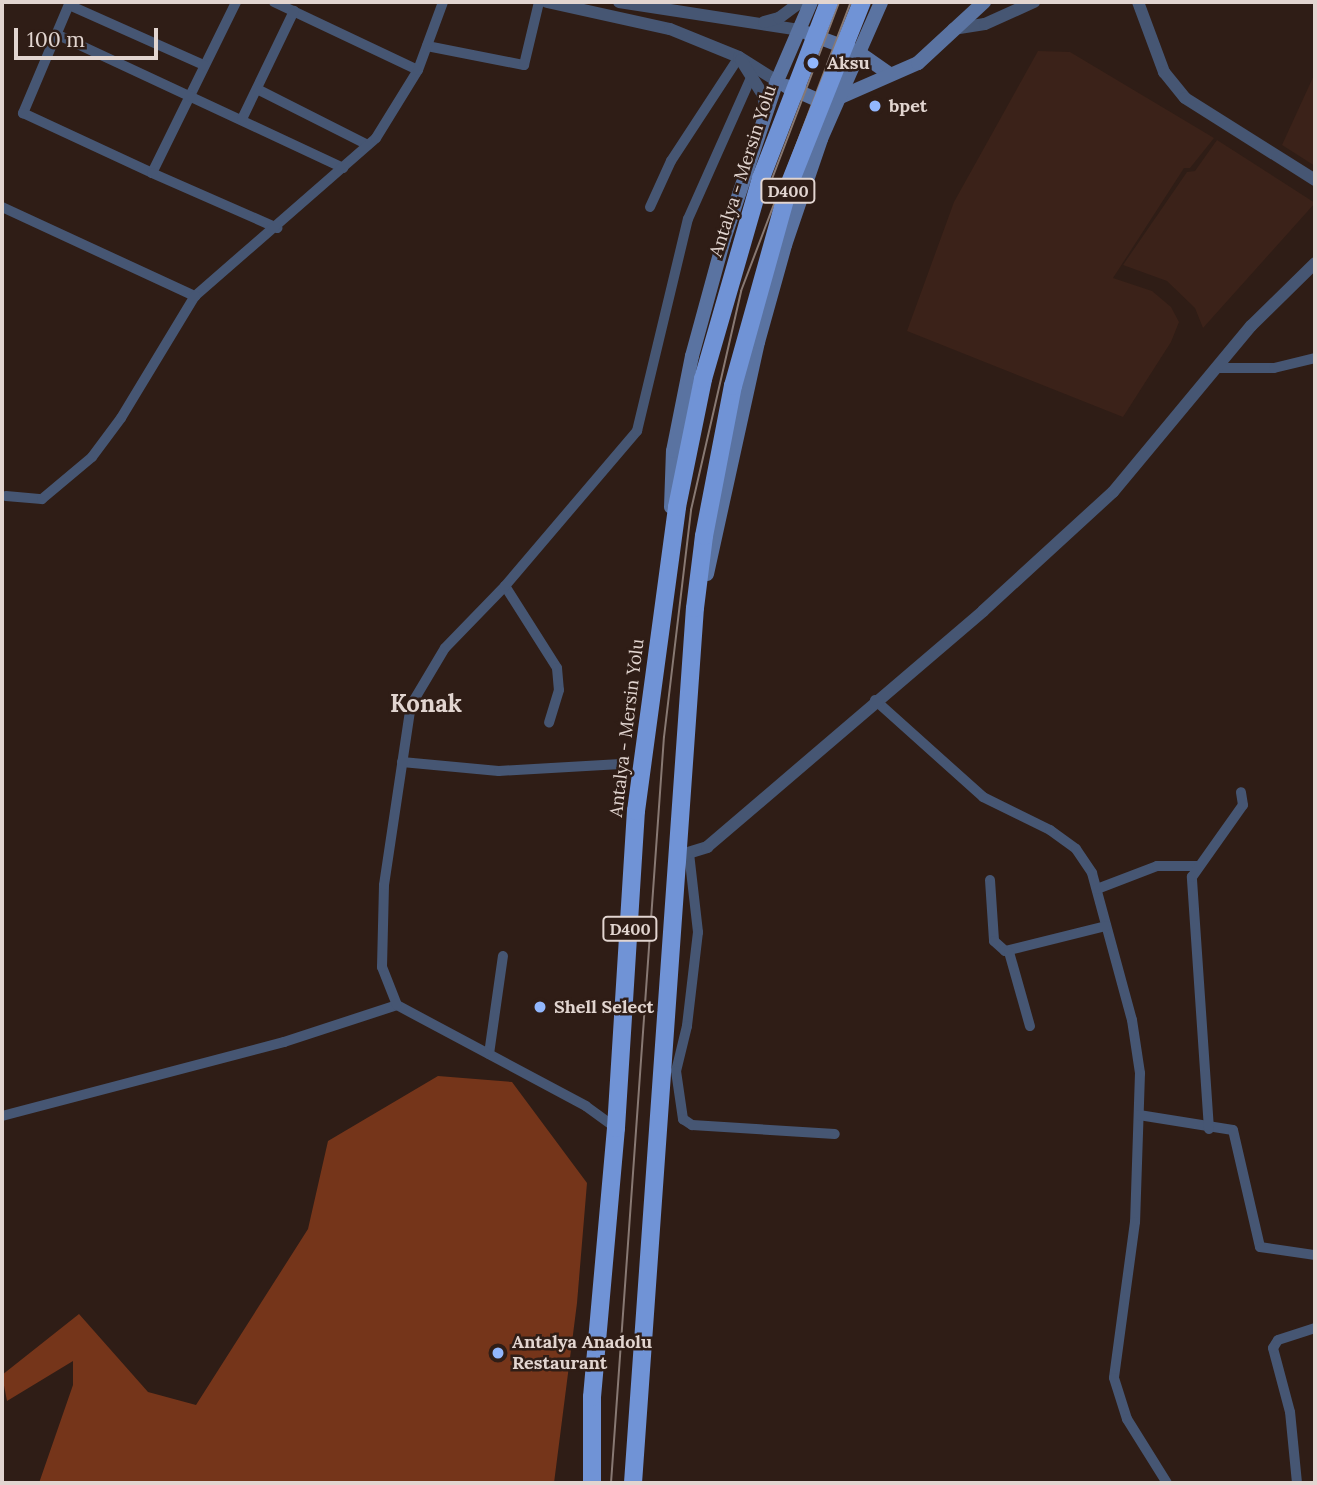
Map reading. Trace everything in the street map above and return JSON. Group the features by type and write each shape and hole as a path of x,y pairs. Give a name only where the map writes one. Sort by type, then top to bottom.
{"highway":[{"name":"Antalya - Mersin Yolu","path":"592,1483 592,1398 616,1128 636,811 667,574 704,379 761,178 830,2"},
{"name":"D400","path":"633,1483 682,855 688,689 704,536 733,386 789,185 862,2"},
{"path":"580,1483 592,1398"}],"main road":[{"path":"667,574 673,451 692,356 766,112 811,2"},
{"path":"688,689 710,556 758,342 810,169 881,2"},
{"path":"777,81 815,99 838,98 918,63 984,2"},
{"path":"799,30 858,52 889,74"}],"street":[{"path":"152,173 236,2"},
{"path":"274,2 418,70"},
{"path":"6,496 42,499 92,457 121,418 195,296 277,228 368,145 418,70 443,2"},
{"path":"427,46 524,65 539,2"},
{"path":"547,2 670,29 739,57 777,81"},
{"path":"619,2 799,30"},
{"path":"759,23 779,18 800,2"},
{"path":"953,29 985,24 1034,2"},
{"path":"1138,2 1164,72 1185,98 1315,180"},
{"path":"204,65 69,3 23,113 277,228"},
{"path":"242,119 294,11"},
{"path":"56,34 190,94 343,168"},
{"path":"739,57 752,75 766,112"},
{"path":"650,207 671,161 739,57"},
{"path":"616,1128 489,1054 397,1005 385,984 380,938 402,762 411,705 445,648 505,586 637,431 688,219 752,75"},
{"path":"257,89 368,145"},
{"path":"2,207 195,296"},
{"path":"835,1134 692,1125 683,1119 676,1071 687,1026 698,932 682,855 707,847 875,700 983,611 1113,492 1251,326 1315,263"},
{"path":"1216,368 1274,368 1315,358"},
{"path":"505,586 557,668 559,690 548,722"},
{"path":"875,700 982,797 1040,824 1076,849 1092,873 1132,1020 1140,1073 1135,1222 1114,1378 1128,1419 1167,1483"},
{"path":"402,762 499,771 621,764"},
{"path":"1209,1129 1191,901 1192,877 1243,805 1241,792"},
{"path":"1097,889 1157,866 1198,866"},
{"path":"990,880 994,941 1009,952 1030,1026"},
{"path":"1009,952 1106,926"},
{"path":"489,1054 503,956"},
{"path":"2,1116 284,1042 397,1005"},
{"path":"1139,1115 1209,1129 1233,1130 1260,1247 1315,1255"},
{"path":"1297,1483 1290,1412 1273,1348 1278,1340 1315,1328"}],"shaded area":[{"path":"1038,51 1070,52 1214,138 1190,168 1184,168 1113,278 1152,291 1171,307 1179,322 1171,342 1123,417 907,331 954,202"},
{"path":"1315,73 1315,166 1282,145"},
{"path":"1217,140 1315,203 1203,328 1195,308 1167,281 1123,265 1187,172 1195,171"},
{"path":"438,1076 512,1082 587,1183 577,1303 554,1483 39,1483 73,1385 73,1361 7,1401 2,1375 79,1314 148,1392 196,1405 308,1229 328,1141"}],"tram line":[{"path":"767,192 839,2"},
{"path":"611,1483 664,737 691,510 741,291 851,2"}],"place":[{"name":"Aksu","path":"813,63"},
{"name":"bpet","path":"875,106"},
{"name":"Shell Select","path":"540,1007"},
{"name":"Antalya Anadolu Restaurant","path":"498,1353"}],"district":[{"name":"Konak","path":"426,704"}]}
